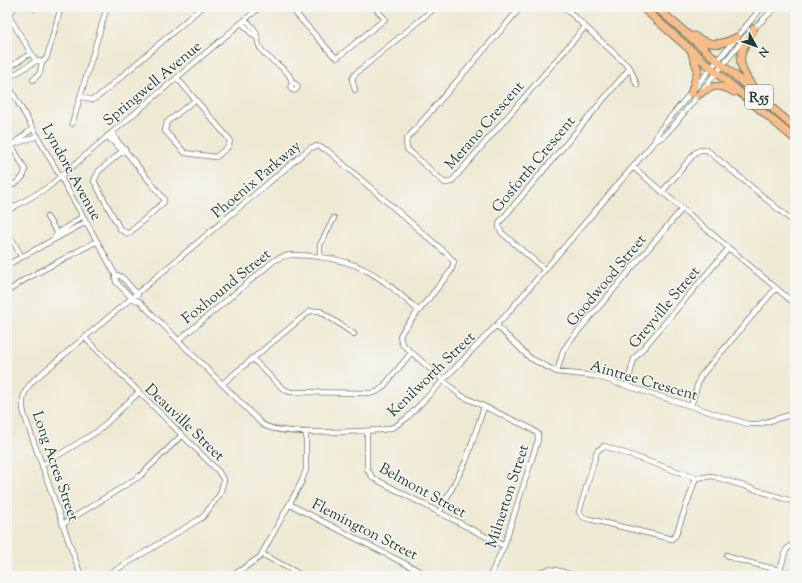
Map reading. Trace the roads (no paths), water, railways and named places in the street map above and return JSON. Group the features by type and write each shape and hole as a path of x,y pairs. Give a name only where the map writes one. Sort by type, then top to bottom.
{"main road":[{"name":"R55","path":"642,7 714,71 795,139"},
{"name":"R55","path":"656,7 795,128"},
{"path":"680,28 710,44 727,43 737,38"},
{"path":"754,28 745,44 740,63 742,73 760,98"},
{"path":"690,49 698,70 695,94"},
{"path":"695,94 709,87 718,85 726,87 748,100"}],"street":[{"path":"16,7 10,13 10,18 36,61"},
{"path":"33,80 40,73 42,62 47,57 61,7"},
{"path":"72,124 107,7"},
{"path":"80,96 92,100 99,96 202,7"},
{"name":"Springwell Avenue","path":"7,210 42,191 61,176 260,7"},
{"path":"293,8 337,58 384,20 374,7"},
{"path":"355,90 352,79 355,74 436,7"},
{"name":"Merano Crescent","path":"521,7 406,140 407,149 445,183 451,182 584,27"},
{"path":"564,7 630,68 637,85"},
{"path":"720,64 737,38 764,7 772,11"},
{"path":"720,64 754,28 772,11 779,7"},
{"path":"244,21 256,32 256,41 262,52 286,72 291,78 292,84"},
{"path":"7,69 32,53"},
{"path":"7,79 36,61 42,62"},
{"name":"Kenilworth Street","path":"654,142 659,131 684,102 695,94 720,64"},
{"name":"Gosforth Crescent","path":"545,270 501,232 499,223 630,68"},
{"path":"176,78 230,140 229,146 214,157 185,153 165,131 168,122 195,100"},
{"name":"Lyndore Avenue","path":"7,83 98,241 117,283 133,299"},
{"name":"Kenilworth Street","path":"133,299 139,301 267,427 274,430 306,432 386,430 398,425 496,326 654,142 667,133 689,107 695,94"},
{"path":"684,102 689,107"},
{"path":"13,145 21,136 33,128"},
{"path":"109,135 136,161 164,200 131,232 126,234 119,227 94,181 99,171 124,151"},
{"path":"7,149 13,145 38,136"},
{"path":"7,188 20,180 25,173 13,145"},
{"name":"Phoenix Parkway","path":"138,294 314,146 327,150 447,254"},
{"path":"662,192 695,154 700,150 707,150 795,223"},
{"path":"633,167 728,249 795,304"},
{"name":"Goodwood Street","path":"557,372 563,351 569,342 682,209"},
{"path":"7,265 54,238 83,216"},
{"path":"47,217 59,234"},
{"path":"320,257 320,245 334,218"},
{"path":"59,234 86,222"},
{"path":"11,238 22,257"},
{"path":"7,292 30,277 98,241"},
{"name":"Greyville Street","path":"627,385 634,360 728,249"},
{"name":"Foxhound Street","path":"179,340 275,260 291,254 344,261 372,273 385,281 418,310"},
{"name":"Milnerton Street","path":"447,254 454,262 453,268 418,310 400,336 402,344 460,395 530,428 538,436 504,546 490,576"},
{"name":"Lyndore Avenue","path":"114,274 121,277 138,294"},
{"path":"691,406 700,377 776,288"},
{"path":"138,294 139,301"},
{"name":"Long Acres Street","path":"81,576 64,524 24,414 22,405 23,396 29,385 138,294"},
{"path":"222,384 310,310 320,312 354,334"},
{"name":"Aintree Crescent","path":"496,326 530,358 557,372 590,375 627,385 751,425 790,415"},
{"name":"Deauville Street","path":"85,338 138,393 222,475 223,486 220,494 203,517 106,576"},
{"path":"252,358 282,388 290,392 378,392 411,353"},
{"path":"42,465 102,428 138,393"},
{"path":"439,513 466,461 484,407"},
{"path":"795,408 790,415 795,422"},
{"name":"Belmont Street","path":"366,431 367,469 370,475 439,513 504,546"},
{"path":"232,576 253,563 262,554 301,483 306,470 306,432"},
{"path":"64,524 140,476 181,436"},
{"path":"696,478 676,535 672,539 589,519 583,517 579,512 597,451 603,446 696,478 712,476 795,502"},
{"name":"Flemington Street","path":"289,504 429,576"},
{"path":"780,570 787,548 795,542"},
{"path":"262,554 300,575"},
{"path":"727,555 736,559 795,574"},
{"path":"537,576 542,571 548,569 576,576"}]}
